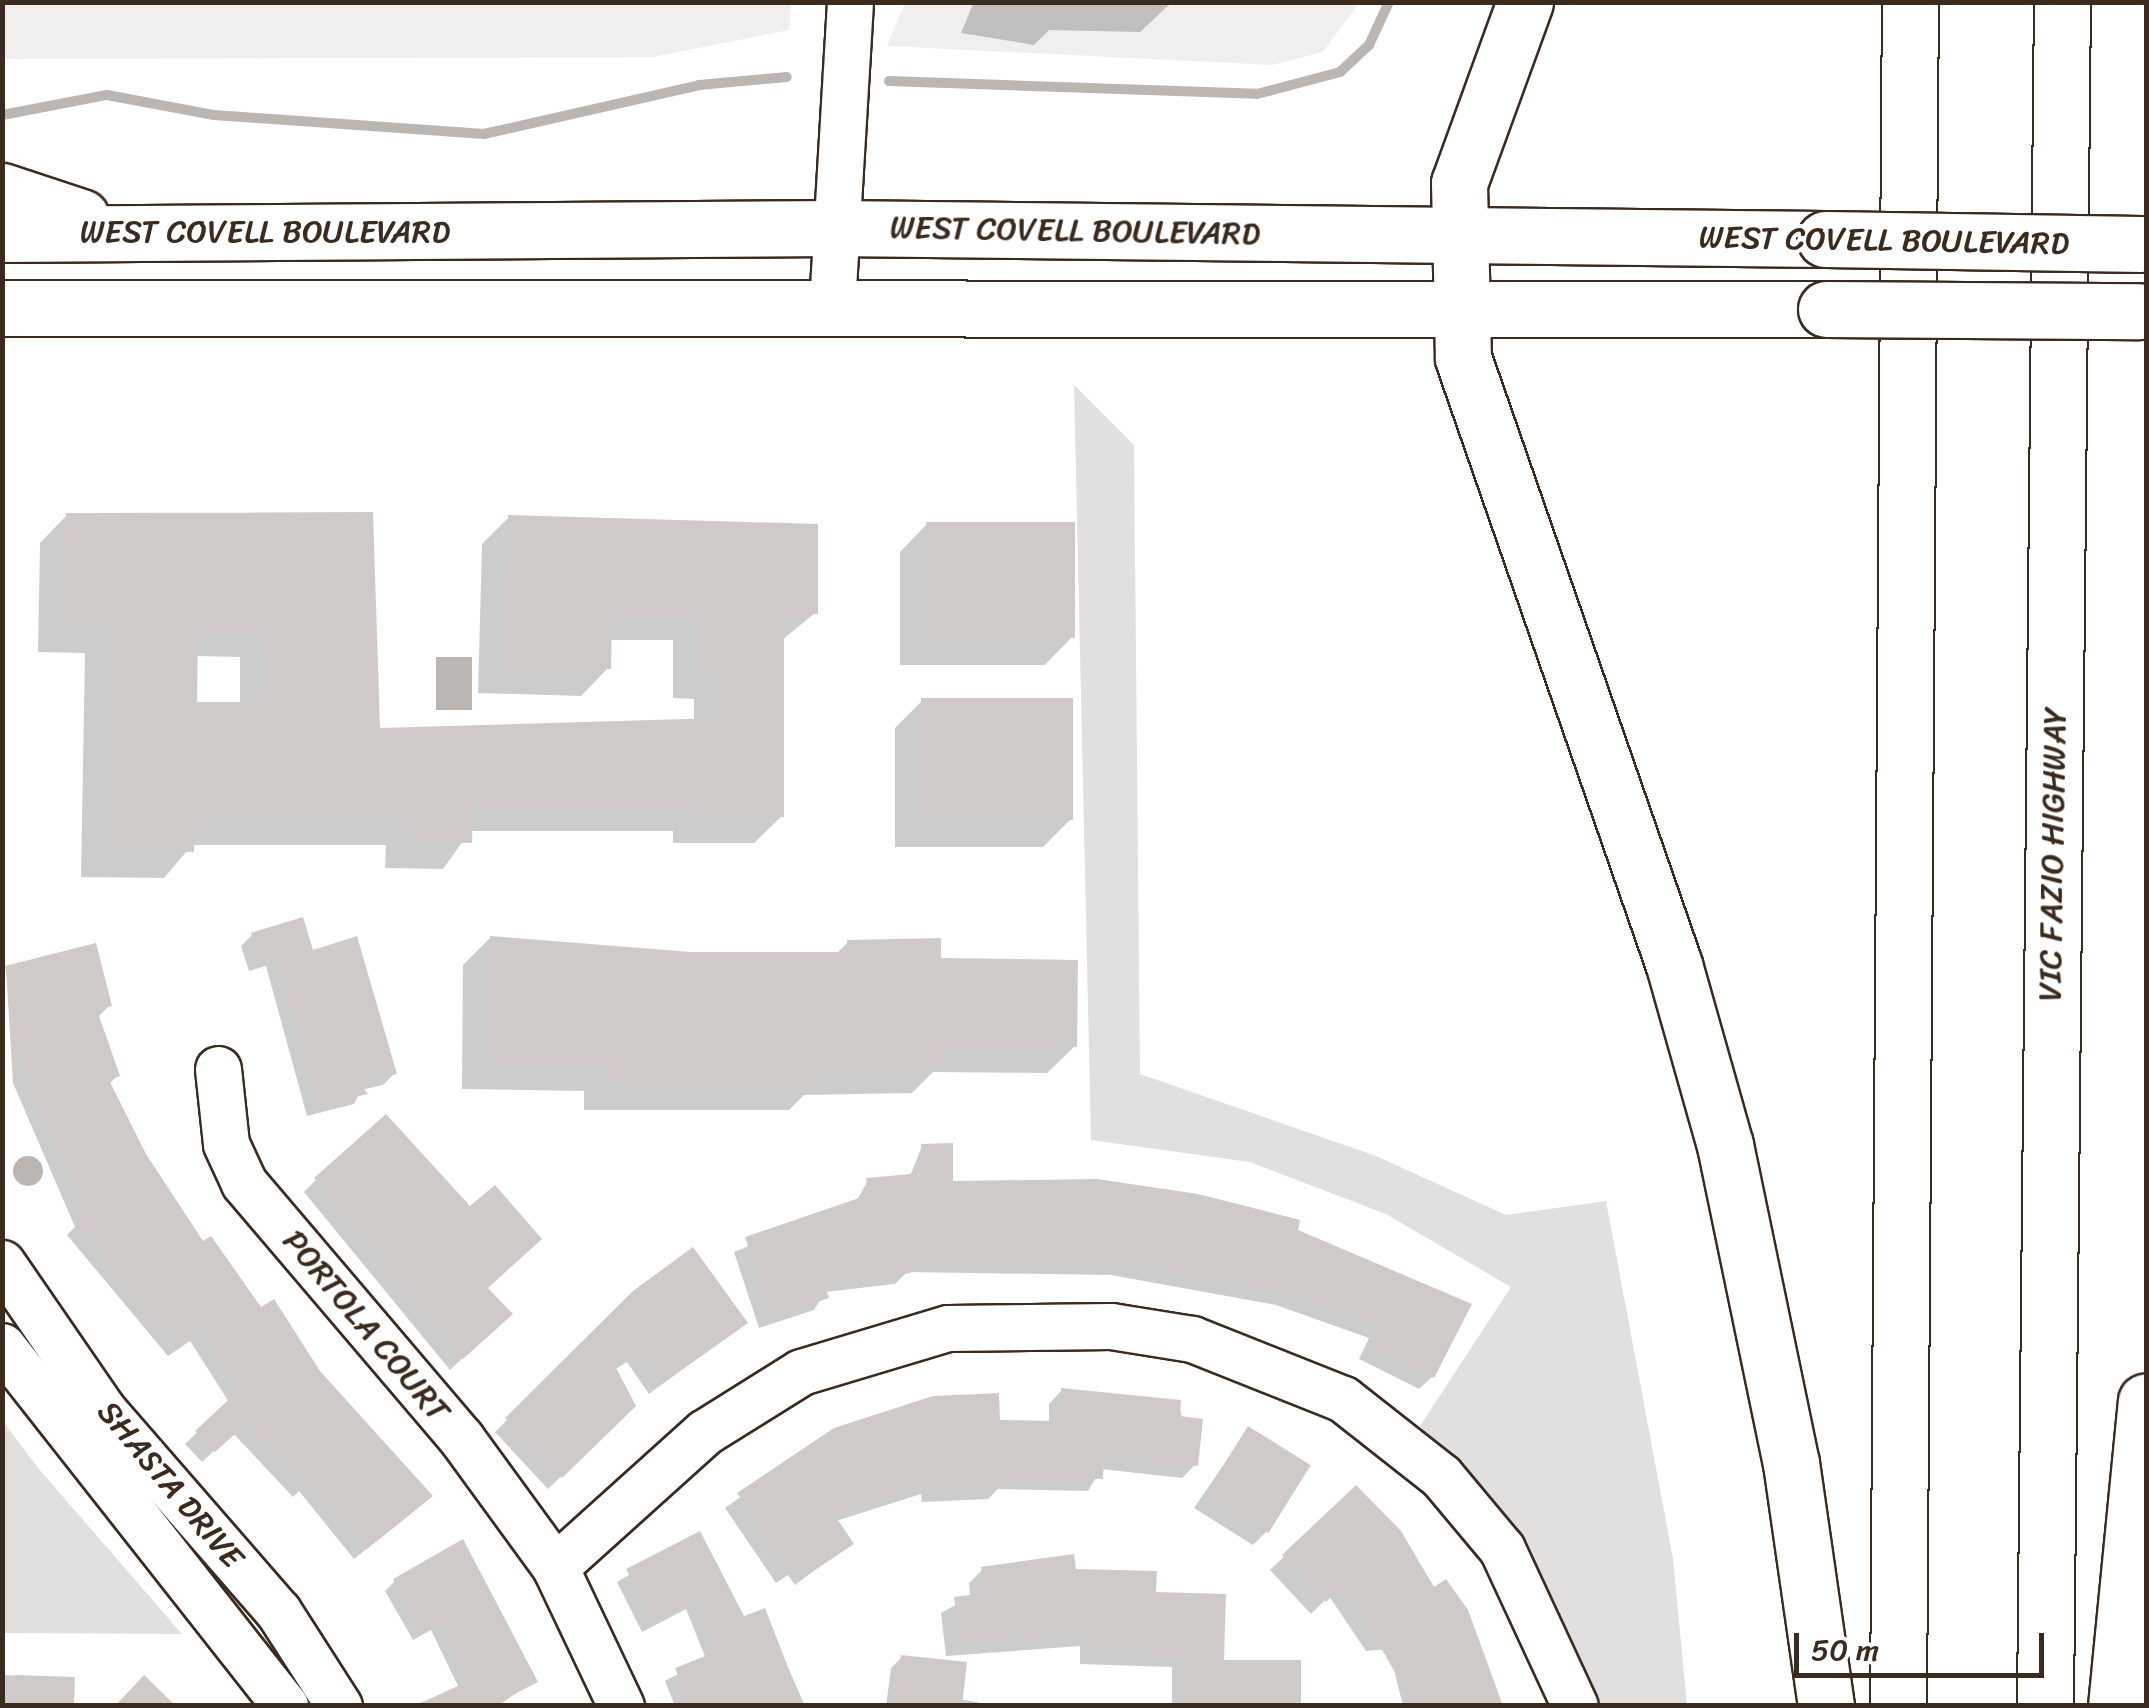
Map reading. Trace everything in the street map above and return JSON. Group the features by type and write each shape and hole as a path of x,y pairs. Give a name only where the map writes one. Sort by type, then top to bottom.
{"main road":[{"path":"1525,2 1465,162 1456,236 1463,358 1674,964 1725,1145 1791,1463 1826,1706"},
{"path":"1898,1706 1910,2"},
{"name":"VIC FAZIO HIGHWAY","path":"2045,1706 2062,2"},
{"path":"2,191 121,232"},
{"name":"WEST COVELL BOULEVARD","path":"2,234 833,228 2144,244"},
{"name":"WEST COVELL BOULEVARD","path":"2,308 1458,304 2143,311"},
{"path":"2,343 112,309"},
{"path":"2116,1706 2146,1401"}],"street":[{"path":"832,305 833,228 850,2"},
{"name":"PORTOLA COURT","path":"218,1069 226,1144 244,1183 461,1438 555,1566 621,1706"},
{"name":"SHASTA DRIVE","path":"2,1264 104,1410 278,1611 339,1706"},
{"path":"555,1566 706,1432 801,1372 948,1328 1111,1326 1192,1339 1342,1399 1442,1476 1502,1549 1575,1706"},
{"name":"SHASTA DRIVE","path":"2,1346 285,1706"}],"shaded area":[{"path":"905,2 1359,3 1323,52 1272,65 887,46"},
{"path":"2,3 791,3 789,30 653,57 3,59"},
{"path":"1074,385 1134,445 1140,1074 1376,1156 1506,1215 1606,1201 1673,1559 1687,1705 1598,1705 1538,1568 1420,1426 1511,1287 1386,1214 1250,1162 1091,1140"},
{"path":"436,657 472,657 472,710 436,710"},
{"path":"28,1156 39,1160 43,1171 39,1182 28,1186 17,1182 13,1171 17,1160"},
{"path":"2,1420 38,1468 182,1634 3,1633"}],"building":[{"path":"373,512 380,728 720,718 720,672 699,672 699,614 612,614 611,669 504,667 508,515 818,524 818,614 784,614 784,817 699,817 699,805 473,805 472,843 412,842 412,819 195,819 194,852 107,850 111,627 64,626 66,513","holes":["198,629 266,631 267,702 197,702"]},
{"path":"926,522 1075,522 1075,638 926,638"},
{"path":"921,698 1073,698 1073,820 921,820"},
{"path":"303,917 313,950 357,936 397,1074 359,1083 368,1094 318,1106 277,957 260,962 251,933"},
{"path":"490,936 691,952 847,952 847,940 941,938 941,958 1078,960 1077,1047 942,1046 942,1067 819,1068 819,1084 610,1084 610,1064 488,1063"},
{"path":"96,943 112,1006 97,1010 120,1076 109,1080 146,1154 203,1241 211,1236 261,1307 274,1299 320,1371 433,1496 367,1549 312,1482 306,1487 246,1424 215,1452 195,1431 240,1389 202,1331 180,1347 164,1322 155,1328 77,1222 86,1216 24,1070 5,966"},
{"path":"386,1114 470,1206 495,1185 542,1239 488,1288 513,1314 463,1359 314,1178"},
{"path":"953,1143 953,1181 1097,1179 1198,1194 1300,1220 1298,1230 1472,1304 1434,1378 1370,1346 1380,1326 1290,1294 1125,1264 909,1261 911,1273 824,1282 829,1298 772,1317 745,1237 868,1195 866,1178 922,1173 921,1144"},
{"path":"693,1247 748,1323 662,1384 640,1351 615,1366 636,1406 562,1478 505,1418 633,1291"},
{"path":"1061,1388 1181,1400 1180,1416 1203,1419 1198,1466 1104,1456 1103,1479 1004,1477 1004,1486 934,1490 934,1483 834,1514 854,1544 809,1574 802,1564 790,1572 737,1493 834,1428 933,1396 999,1393 1000,1420 1061,1421"},
{"path":"1248,1426 1311,1465 1268,1533 1206,1494"},
{"path":"1356,1485 1401,1531 1434,1587 1446,1579 1468,1610 1503,1706 1415,1706 1344,1585 1326,1602 1282,1555"},
{"path":"700,1531 744,1616 765,1608 803,1706 690,1706 675,1668 718,1651 698,1600 654,1622 626,1569"},
{"path":"463,1539 538,1682 491,1706 414,1706 469,1681 442,1622 424,1632 393,1579"},
{"path":"1074,1554 1076,1569 1157,1571 1156,1592 1226,1594 1224,1660 1301,1660 1301,1706 1185,1706 1185,1654 1092,1651 1093,1633 960,1643 954,1597 985,1593 981,1567"},
{"path":"901,1655 967,1662 962,1706 895,1706"},
{"path":"15,1675 75,1677 74,1706 14,1706"},
{"path":"144,1675 176,1706 115,1706"}],"waterway":[{"path":"889,81 1257,94 1340,72 1369,45 1389,2"},
{"path":"2,115 107,95 214,115 484,134 699,85 787,77"}]}
